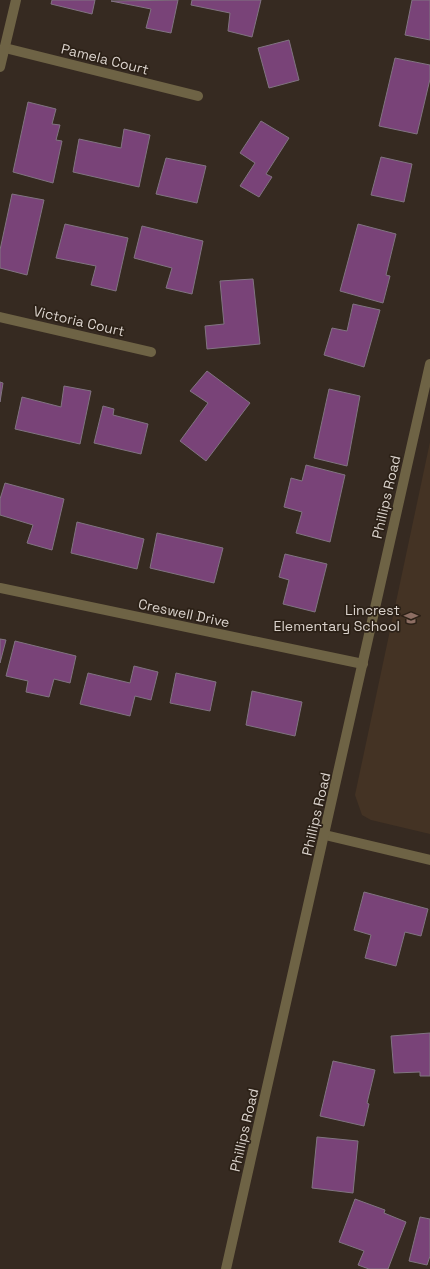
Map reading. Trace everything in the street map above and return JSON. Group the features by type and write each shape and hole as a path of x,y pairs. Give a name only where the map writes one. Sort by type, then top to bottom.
{"street":[{"path":"0,67 16,0"},
{"name":"Pamela Court","path":"5,48 198,96"},
{"name":"Victoria Court","path":"0,317 151,352"},
{"name":"Phillips Road","path":"226,1269 430,364"},
{"name":"Creswell Drive","path":"0,588 363,664"},
{"path":"325,835 430,860"}],"shaded area":[{"name":"Lincrest Elementary School","path":"430,442 430,834 371,820 362,815 355,795"}],"building":[{"path":"52,0 95,0 92,14 51,4"},
{"path":"178,0 171,33 146,28 151,9 111,1"},
{"path":"192,0 261,0 252,37 228,31 230,13 191,5"},
{"path":"412,0 430,0 430,40 405,35"},
{"path":"289,40 299,80 269,88 258,48"},
{"path":"395,58 430,65 430,79 417,134 379,126"},
{"path":"28,102 56,109 52,124 60,125 56,140 62,141 53,183 13,172"},
{"path":"261,121 289,138 266,174 272,177 259,197 240,186 255,163 240,153"},
{"path":"124,129 150,135 139,187 73,172 79,139 121,148"},
{"path":"381,157 412,164 404,202 371,195"},
{"path":"166,158 206,166 197,203 156,194"},
{"path":"12,194 44,200 27,275 0,268 0,250"},
{"path":"65,224 128,238 116,291 91,285 96,266 56,258"},
{"path":"358,224 396,234 386,275 390,276 383,303 340,291"},
{"path":"142,226 203,241 192,294 166,288 172,268 134,258"},
{"path":"253,279 260,344 207,349 205,326 224,324 220,281"},
{"path":"353,304 380,310 364,367 324,355 332,328 347,331"},
{"path":"207,371 250,403 206,461 180,441 208,403 190,391"},
{"path":"0,382 3,383 0,402"},
{"path":"64,386 91,391 80,444 15,429 22,397 61,407"},
{"path":"329,389 360,396 347,466 314,458"},
{"path":"103,406 114,409 113,415 148,424 141,454 94,443"},
{"path":"306,465 345,475 330,542 296,533 302,512 284,507 291,478 302,481"},
{"path":"5,483 64,499 52,550 27,543 33,525 0,515 0,499"},
{"path":"77,522 144,539 137,569 71,553"},
{"path":"157,533 223,548 214,583 150,568"},
{"path":"285,554 327,564 315,612 283,604 289,580 279,577"},
{"path":"0,639 6,640 0,663"},
{"path":"15,641 76,656 70,683 54,679 49,697 26,692 28,681 6,676"},
{"path":"134,666 158,672 151,700 135,696 130,716 80,704 88,673 130,683"},
{"path":"176,673 216,682 210,711 170,703"},
{"path":"252,691 302,702 295,736 246,725"},
{"path":"364,892 428,909 421,936 405,932 396,966 365,958 371,935 354,930"},
{"path":"430,1033 430,1076 420,1076 420,1072 394,1073 391,1036"},
{"path":"333,1061 375,1070 367,1103 369,1104 364,1126 320,1116"},
{"path":"317,1137 358,1141 353,1193 312,1188"},
{"path":"355,1199 385,1210 384,1213 406,1222 388,1269 369,1269 358,1265 364,1251 339,1242"},
{"path":"420,1217 430,1219 430,1256 427,1265 409,1261"}],"place":[{"name":"Lincrest Elementary School","path":"411,618"}]}
